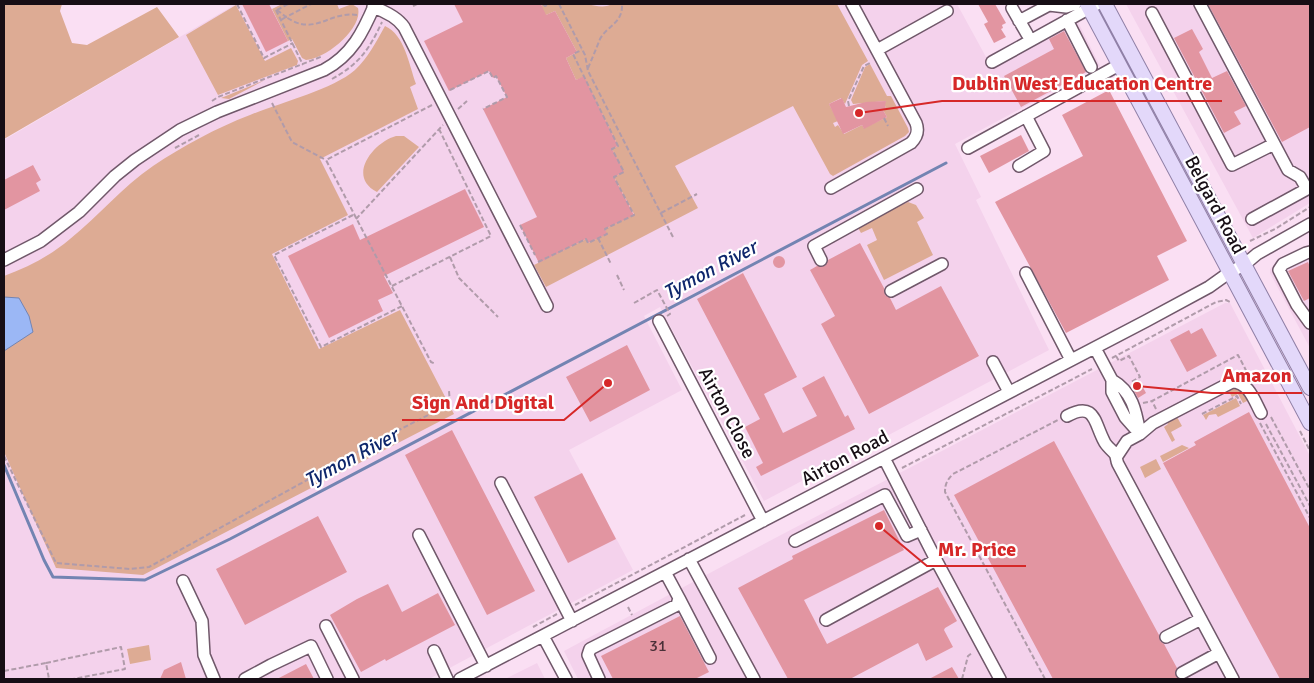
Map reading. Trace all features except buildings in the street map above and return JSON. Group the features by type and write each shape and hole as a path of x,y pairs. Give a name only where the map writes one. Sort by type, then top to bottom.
{"main road":[{"name":"Belgard Road","path":"1106,4 1310,388"},
{"name":"Belgard Road","path":"1091,5 1119,65 1310,423"}],"street":[{"path":"831,188 912,143 918,128 852,4"},
{"path":"1019,21 1049,5 1066,7 1075,4"},
{"path":"1200,4 1288,170 1305,174 1307,189 1252,219"},
{"path":"992,62 1091,5"},
{"path":"4,260 41,241 79,212 115,176 135,160 180,130 217,112 334,65 357,42 374,6 402,24 547,306"},
{"path":"1012,8 1027,34"},
{"path":"877,50 947,11"},
{"path":"1152,13 1232,165 1274,144"},
{"path":"1067,20 1092,67"},
{"path":"968,148 1119,65"},
{"path":"1018,166 1044,151 1026,116"},
{"path":"821,260 814,246 916,189"},
{"name":"Airton Road","path":"460,679 1209,287 1230,272 1244,265 1257,254 1310,224"},
{"path":"1310,252 1283,264 1280,270 1297,305 1310,323"},
{"path":"891,291 942,264"},
{"path":"1026,273 1071,360"},
{"name":"Airton Close","path":"659,321 763,521"},
{"path":"1095,348 1112,380 1123,386 1133,404 1136,410 1140,434"},
{"path":"993,362 1009,392"},
{"path":"1117,456 1127,441 1140,434 1153,423 1232,382 1242,383 1246,387 1262,414"},
{"path":"1067,416 1079,411 1088,412 1099,428 1104,443 1117,456 1118,464 1232,679"},
{"path":"884,458 1000,679"},
{"path":"501,483 572,621"},
{"path":"795,541 885,495 908,536 921,530"},
{"path":"419,535 483,667 486,679"},
{"path":"689,559 754,679"},
{"path":"826,620 936,560"},
{"path":"666,572 710,658"},
{"path":"182,581 202,621 204,655 214,679"},
{"path":"599,679 588,656 590,649 676,605 679,598"},
{"path":"1166,637 1201,619"},
{"path":"326,626 353,679"},
{"path":"543,636 566,679"},
{"path":"245,679 311,646 327,679"},
{"path":"434,651 447,679"},
{"path":"1182,673 1219,653"}],"path":[{"path":"238,4 264,58 292,43"},
{"path":"276,10 288,4"},
{"path":"281,20 312,4"},
{"path":"412,6 417,4"},
{"path":"543,4 545,6 550,4"},
{"path":"559,4 582,50 588,68 674,239"},
{"path":"595,4 606,4"},
{"path":"588,68 601,38 619,18 622,4"},
{"path":"276,10 303,65"},
{"path":"276,10 298,24 309,26 336,16 352,14 361,16"},
{"path":"325,82 346,72 357,63 366,52 383,20"},
{"path":"520,225 539,263 586,239 588,243 607,234 604,230 634,215 614,177 624,172 612,150 618,146 573,54 582,50"},
{"path":"212,101 326,55"},
{"path":"849,106 848,101 864,66 871,62"},
{"path":"449,90 489,70 493,78 496,76 507,97 483,109"},
{"path":"268,92 292,142 326,160 432,362 436,364"},
{"path":"356,218 467,101"},
{"path":"326,160 435,103"},
{"path":"884,118 888,126"},
{"path":"392,287 491,236 439,129"},
{"path":"173,149 206,131"},
{"path":"661,213 697,194"},
{"path":"1250,241 1275,229 1310,207"},
{"path":"353,214 274,255 321,347 402,306"},
{"path":"598,238 611,264"},
{"path":"450,257 459,278 498,317"},
{"path":"617,275 624,290"},
{"path":"634,303 657,290 670,314"},
{"path":"1139,402 1142,404 1152,401 1238,355 1252,380"},
{"path":"1116,356 1119,361 1129,356 1140,377 1132,381 1130,386"},
{"path":"4,456 56,563 130,569 149,567 387,436 450,404 449,391"},
{"path":"1202,414 1237,396 1242,404"},
{"path":"1152,401 1156,409"},
{"path":"1262,414 1310,490"},
{"path":"1262,414 1310,506"},
{"path":"1262,414 1310,518"},
{"path":"1044,679 945,492 945,486 947,480 953,474 1067,416"},
{"path":"526,630 745,515"},
{"path":"4,671 121,647 125,669 72,679"},
{"path":"962,679 968,656 983,648"},
{"path":"46,663 49,679"}],"shaded area":[{"path":"574,3 602,6 612,4 837,4 868,61 862,65 845,104 841,98 829,104 838,121 833,123 835,127 838,125 844,134 862,125 864,128 887,117 883,110 886,108 884,104 886,101 853,104 851,100 865,67 870,64 887,96 891,96 909,132 833,176 830,174 793,106 675,166 698,208 546,287 534,265 586,239 588,243 606,234 605,229 634,214 614,177 623,172 612,149 618,146 584,77 576,80 566,58 577,52 555,11 535,20 542,6 541,4"},
{"path":"4,4 62,4 60,11 72,43 87,45 157,7 179,37 4,139"},
{"path":"236,4 957,4 986,57 1072,10 1100,66 955,144 981,197 976,200 1049,350 764,501 660,307 644,316 682,390 569,450 633,570 429,679 4,679 4,140"},
{"path":"282,4 337,4 339,9 352,4 358,8 358,16 355,25 341,42 323,54 306,60 302,58 292,39 288,41 272,9"},
{"path":"1126,4 1310,4 1310,203 1253,238"},
{"path":"236,5 265,61 291,48 298,61 297,65 218,95 186,35"},
{"path":"385,26 392,30 402,43 416,84 410,87 418,109 320,159 348,215 272,254 319,349 400,310 454,414 143,575 56,568 4,452 4,276 22,269 55,251 81,230 131,183 176,151 237,120 305,96 345,77 355,70 372,50"},
{"path":"265,80 229,99 221,98"},
{"path":"396,136 404,136 419,147 377,192 368,185 364,177 367,160 379,145"},
{"path":"908,202 916,205 924,218 917,222 933,255 884,280 867,245 877,240 872,228 861,233 857,226"},
{"path":"1310,245 1310,348 1270,273 1270,269 1276,263"},
{"path":"1225,303 1230,303 1310,456 1310,679 578,679 564,651 779,536"},
{"path":"1232,388 1240,390 1249,400 1243,403 1238,394 1232,397 1228,390"},
{"path":"1236,398 1240,406 1218,417 1216,414 1209,415 1206,420 1203,415"},
{"path":"1177,417 1182,426 1171,432 1175,440 1172,442 1164,427 1168,424 1167,422"},
{"path":"1182,445 1189,448 1163,462 1160,456"},
{"path":"1156,459 1161,469 1145,478 1140,467"},
{"path":"149,645 151,660 130,664 127,649"},
{"path":"537,663 545,679 505,679"}],"water":[{"path":"4,297 19,298 29,316 33,332 4,351"}],"waterway":[{"name":"Tymon River","path":"4,465 53,577 145,580 230,539 946,163"}],"place":[{"name":"Dublin West Education Centre","path":"859,113"},
{"name":"Sign And Digital","path":"608,383"},
{"name":"Amazon","path":"1137,386"},
{"name":"Mr. Price","path":"879,526"}]}
